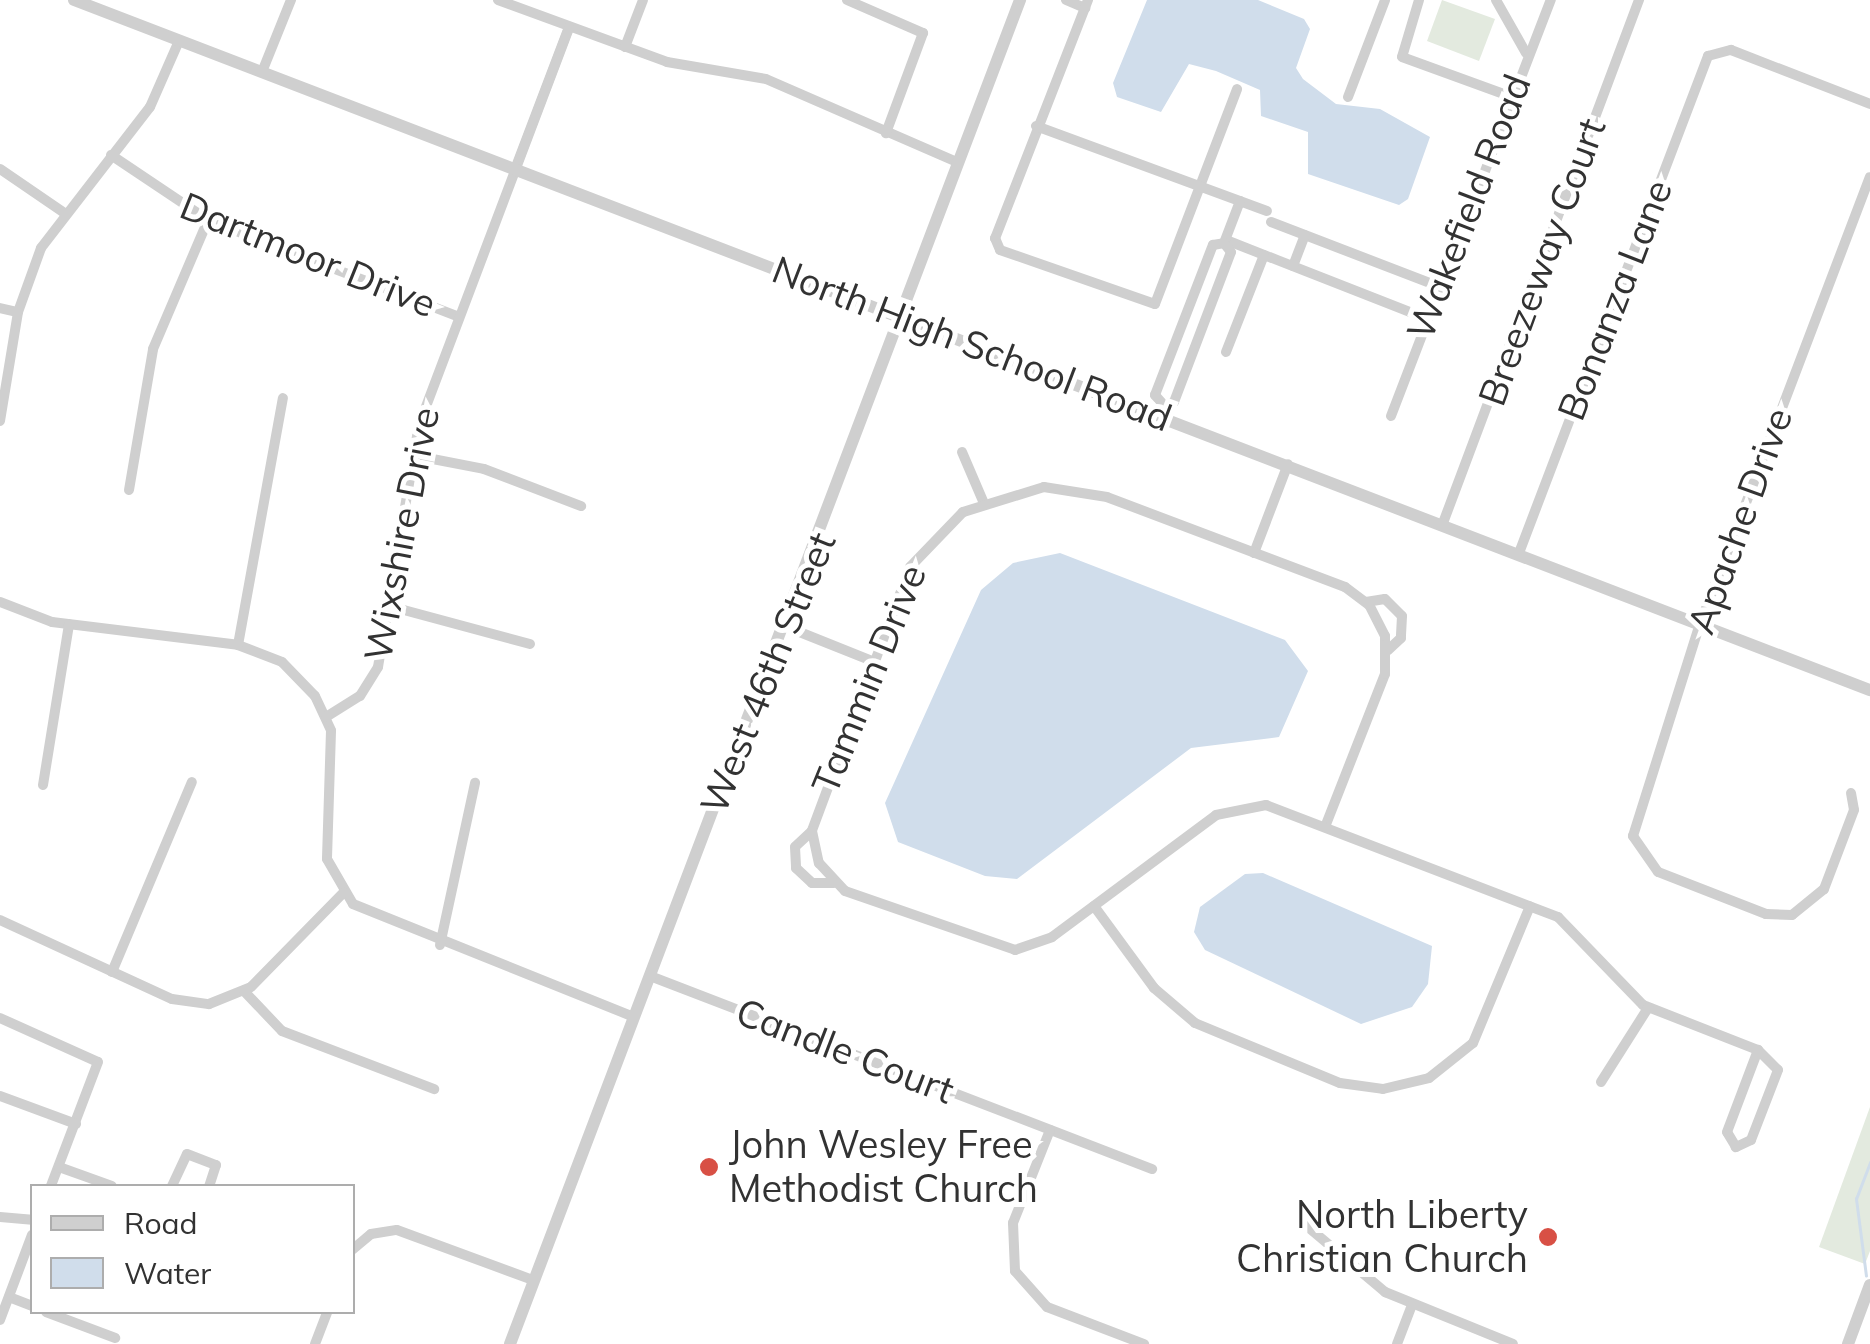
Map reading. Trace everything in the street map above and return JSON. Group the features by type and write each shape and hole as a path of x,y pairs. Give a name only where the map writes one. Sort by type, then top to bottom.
{"street":[{"name":"North High School Road","path":"74,0 904,317 1161,410 1288,464 1870,690"},
{"path":"262,72 291,0"},
{"path":"498,0 624,47 766,79 959,163"},
{"path":"624,47 642,0"},
{"path":"847,0 922,31 886,133"},
{"name":"West 46th Street","path":"510,1344 787,628 1020,0"},
{"path":"1066,0 1087,4 1036,126 996,246 1155,304 1237,90"},
{"path":"1348,97 1385,0"},
{"path":"1418,0 1402,56 1512,97"},
{"path":"1496,0 1526,53"},
{"name":"Wakefield Road","path":"1391,416 1526,53 1552,0"},
{"name":"Breezeway Court","path":"1442,523 1639,0"},
{"name":"Wixshire Drive","path":"326,717 372,680 389,606 412,455 459,317 569,27"},
{"path":"0,421 18,312 63,212 158,94 179,40"},
{"name":"Bonanza Lane","path":"1520,553 1715,50 1870,104"},
{"path":"1036,126 1240,202 1305,236 1440,286"},
{"name":"Dartmoor Drive","path":"111,155 208,220 459,317"},
{"path":"0,169 63,212"},
{"name":"Apache Drive","path":"1851,793 1854,810 1824,889 1796,914 1766,914 1648,864 1634,817 1700,624 1870,178"},
{"path":"1225,241 1240,202"},
{"path":"129,490 157,336 208,220"},
{"path":"1293,266 1305,236"},
{"path":"1225,241 1232,252 1174,402 1161,410 1155,395 1213,245 1225,241 1428,319"},
{"path":"1226,352 1264,255"},
{"path":"0,308 18,312"},
{"path":"1184,322 1202,328"},
{"path":"238,645 283,398"},
{"path":"962,452 983,501"},
{"path":"412,455 484,470 581,506"},
{"path":"1254,553 1288,464"},
{"name":"Tammin Drive","path":"834,882 812,884 796,868 795,848 812,831 872,661 918,555 983,501 1044,487 1106,496 1254,553 1366,602 1390,602 1403,628 1388,650"},
{"path":"0,602 69,624 238,645 293,671 326,717 334,765 325,843 343,893 373,919 634,1017"},
{"path":"1325,827 1388,650 1384,634 1366,602"},
{"path":"389,606 530,644"},
{"path":"43,785 69,624"},
{"path":"787,628 872,661"},
{"path":"112,972 192,782"},
{"path":"440,944 476,783"},
{"path":"812,831 834,882 1005,950 1044,942 1237,806 1266,806 1569,924 1648,1008 1758,1050 1778,1070 1751,1140 1734,1147 1726,1132 1758,1050"},
{"path":"0,920 190,1003 244,991 343,893"},
{"path":"1094,906 1164,999 1208,1030 1354,1087 1425,1080 1482,1029 1530,906"},
{"name":"Candle Court","path":"650,976 1152,1169"},
{"path":"244,991 282,1031 434,1089"},
{"path":"1601,1082 1648,1008"},
{"path":"0,1018 97,1059 52,1184"},
{"path":"0,1096 76,1124"},
{"path":"1050,1130 1013,1224 1014,1271 1046,1307 1144,1344"},
{"path":"173,1184 188,1154 216,1165 211,1184"},
{"path":"59,1167 106,1184"},
{"path":"0,1218 30,1220"},
{"path":"1302,1222 1412,1305 1513,1344"},
{"path":"355,1248 374,1233 404,1232 533,1280"},
{"path":"0,1320 30,1240"},
{"path":"1848,1344 1870,1285"},
{"path":"8,1297 30,1305"},
{"path":"1397,1344 1412,1305"},
{"path":"51,1314 129,1344"},
{"path":"315,1344 326,1314"}],"shaded area":[{"path":"1442,0 1495,19 1479,61 1427,41"},
{"path":"1870,1107 1870,1251 1865,1264 1819,1247"}],"water":[{"path":"1147,0 1258,0 1304,19 1310,29 1296,68 1303,79 1336,104 1380,109 1430,137 1408,199 1399,205 1308,174 1308,132 1261,116 1260,90 1216,71 1189,64 1161,112 1117,97 1113,83"},
{"path":"1060,553 1285,640 1308,671 1279,737 1191,748 1017,879 985,876 898,842 885,803 981,590 1013,563"},
{"path":"1263,873 1432,946 1428,984 1412,1007 1361,1024 1205,950 1194,932 1200,907 1245,874"}],"waterway":[{"path":"1866,1276 1856,1199 1870,1163"}],"place":[{"name":"John Wesley Free Methodist Church","path":"709,1167"},
{"name":"North Liberty Christian Church","path":"1548,1237"}]}
